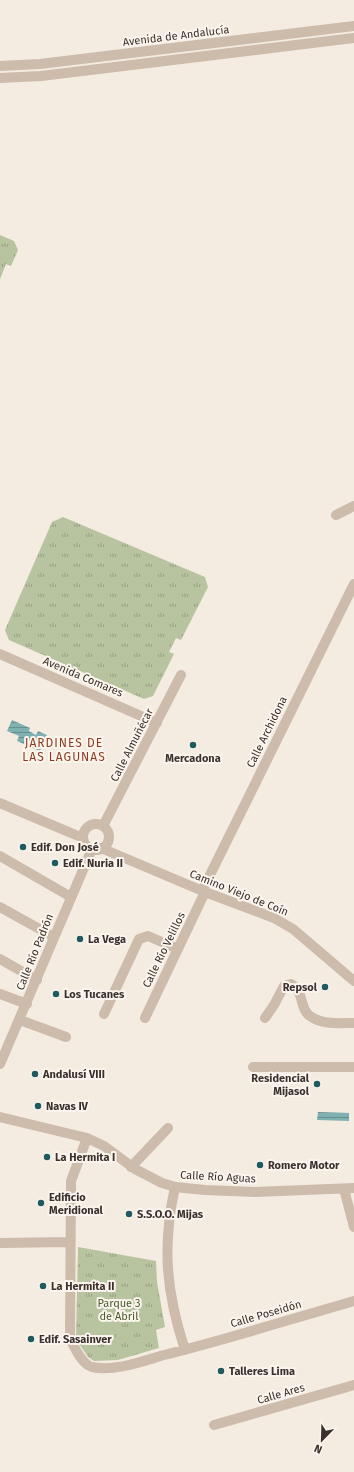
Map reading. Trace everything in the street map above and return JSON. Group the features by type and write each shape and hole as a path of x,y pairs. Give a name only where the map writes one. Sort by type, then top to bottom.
{"street":[{"name":"Avenida de Andalucía","path":"0,66 40,64 354,26"},
{"path":"0,78 41,76 354,38"},
{"path":"336,515 354,506"},
{"name":"Calle Archidona","path":"203,892 354,584"},
{"name":"Avenida Comares","path":"0,654 157,722"},
{"name":"Calle Almuñécar","path":"103,826 181,675"},
{"path":"0,803 82,838"},
{"path":"96,823 103,826 108,832 109,839 107,843 97,849 85,844 82,838 83,832 88,826 96,823"},
{"name":"Camino Viejo de Coín","path":"97,849 203,892 274,918 293,929 354,981"},
{"name":"Calle Río Padrón","path":"1,1059 27,1004 71,897 97,849"},
{"path":"0,856 71,897"},
{"name":"Calle Río Velillos","path":"145,1018 203,892"},
{"path":"0,907 54,937"},
{"path":"104,1014 139,939 148,936 178,949"},
{"path":"0,959 37,980"},
{"path":"265,1018 284,986 291,984 299,990 306,1013 310,1016 322,1022 354,1023"},
{"path":"0,994 27,1004"},
{"path":"20,1020 66,1037"},
{"path":"253,1067 354,1067"},
{"name":"Calle Río Aguas","path":"0,1117 88,1138 104,1146 131,1167 150,1178 175,1187 255,1192 349,1188"},
{"path":"131,1167 168,1128"},
{"name":"Calle Poseidón","path":"88,1138 71,1181 70,1339 81,1358 90,1366 100,1368 120,1366 184,1350 354,1301"},
{"path":"175,1187 169,1211 166,1266 176,1323 184,1350"},
{"path":"349,1188 354,1227"},
{"path":"0,1243 70,1242"},
{"name":"Calle Ares","path":"214,1425 354,1385"}],"green space":[{"path":"0,235 14,241 18,250 11,266 6,264 0,279"},
{"path":"63,517 205,577 208,587 181,640 176,638 169,652 174,654 153,696 144,699 9,640 5,630 52,522"},
{"name":"Parque 3 de Abril","path":"78,1247 156,1261 157,1282 165,1327 156,1330 159,1348 118,1360 94,1361 88,1357 76,1339"},
{"path":"87,1320 114,1321 114,1339 87,1338"}],"water":[{"path":"12,720 30,728 29,731 36,735 38,731 47,735 40,751 17,741 19,736 7,731"},
{"path":"318,1112 349,1113 349,1121 317,1120"}],"place":[{"name":"Mercadona","path":"193,745"},
{"name":"Edif. Don José","path":"23,847"},
{"name":"Edif. Nuria II","path":"55,863"},
{"name":"La Vega","path":"80,939"},
{"name":"Repsol","path":"325,987"},
{"name":"Los Tucanes","path":"56,994"},
{"name":"Andalusí VIII","path":"35,1074"},
{"name":"Residencial Mijasol","path":"317,1084"},
{"name":"Navas IV","path":"38,1106"},
{"name":"La Hermita I","path":"47,1157"},
{"name":"Romero Motor","path":"260,1165"},
{"name":"Edificio Meridional","path":"41,1203"},
{"name":"S.S.O.O. Mijas","path":"129,1214"},
{"name":"La Hermita II","path":"43,1286"},
{"name":"Edif. Sasainver","path":"31,1339"},
{"name":"Talleres Lima","path":"221,1371"}],"district":[{"name":"JARDINES DE LAS LAGUNAS","path":"64,750"}]}
